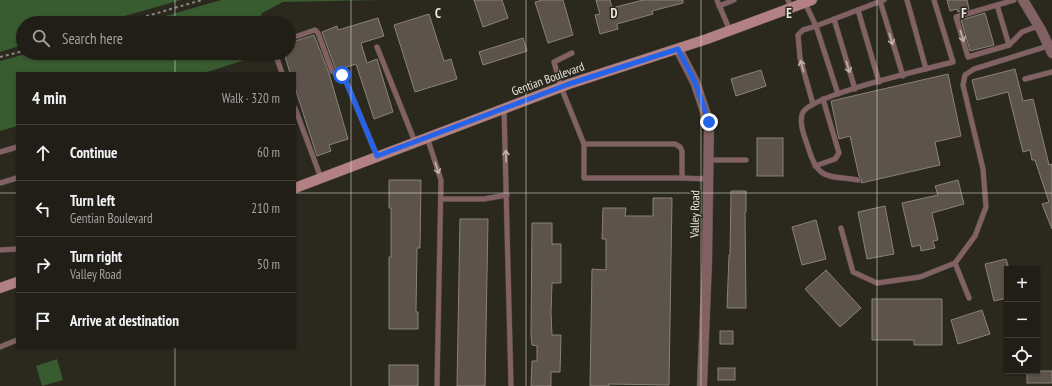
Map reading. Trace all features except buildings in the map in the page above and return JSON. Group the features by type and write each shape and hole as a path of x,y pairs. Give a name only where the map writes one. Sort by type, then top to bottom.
{"main road":[{"name":"Gentian Boulevard","path":"296,188 561,87 730,31 790,4 808,1"},
{"path":"0,288 16,282"}],"street":[{"path":"1023,0 1050,49"},
{"name":"Valley Road","path":"678,49 695,82 709,122 707,262 702,386"}],"lane":[{"path":"717,0 730,31"},
{"path":"719,6 734,0"},
{"path":"907,0 926,69"},
{"path":"858,180 828,176 819,172 815,166 802,128 802,114 806,108 822,99 953,62 934,0"},
{"path":"1014,0 956,16 968,57 1009,45 1022,32 1038,26"},
{"path":"808,1 838,94"},
{"path":"813,104 800,58 798,35 804,30 882,1 902,76"},
{"path":"997,5 1009,45"},
{"path":"858,10 879,82"},
{"path":"834,19 855,89"},
{"path":"296,37 315,30 318,33 332,71 345,79 377,156"},
{"path":"377,47 415,142"},
{"path":"841,228 853,272 877,283 920,277 955,263 975,236 986,207 984,169 963,85 965,75 974,69 1050,49"},
{"path":"572,53 554,62 561,87 584,144 584,178 708,179"},
{"path":"277,60 282,72"},
{"path":"1026,79 1052,72"},
{"path":"815,166 835,159 839,153 822,99"},
{"path":"504,108 511,386"},
{"path":"296,111 321,178"},
{"path":"427,137 441,180 437,386"},
{"path":"584,144 675,144 680,146 682,151 682,178"},
{"path":"0,152 16,147"},
{"path":"709,160 746,160"},
{"path":"0,183 16,178"},
{"path":"441,199 484,199 507,196"},
{"path":"0,250 16,249"},
{"path":"955,263 969,298"},
{"path":"0,346 16,340"}],"path":[{"path":"147,16 202,0"},
{"path":"0,57 16,53"}],"green space":[{"path":"0,0 181,0 125,16 16,16 16,47 0,52"},
{"path":"221,0 381,0 283,2 262,13 260,16 165,16"},
{"path":"16,57 16,60 245,60 207,72 16,72 16,126 0,131 0,61"},
{"path":"57,359 63,380 42,386 36,366"}],"route":[{"path":"342,75 377,156 569,84 678,49 695,82 709,122"}]}
